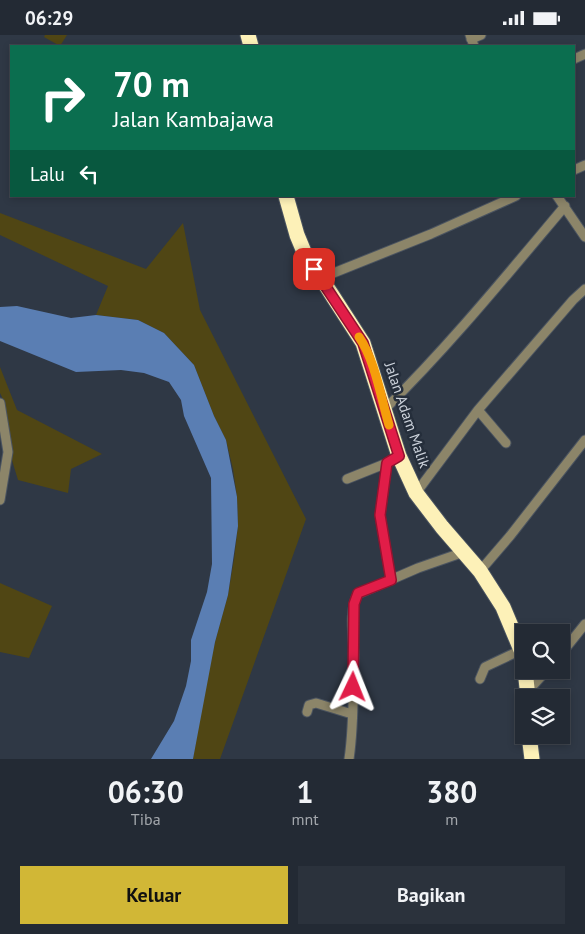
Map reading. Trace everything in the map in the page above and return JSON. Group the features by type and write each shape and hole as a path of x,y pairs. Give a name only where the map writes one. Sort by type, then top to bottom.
{"highway":[{"name":"Jalan Adam Malik","path":"286,197 306,259 321,278 363,343 384,410 393,460 436,520 480,571 503,607 515,638"},
{"path":"530,744 532,759"}],"street":[{"path":"472,40 481,35"},
{"path":"321,278 431,234 514,197"},
{"path":"558,197 585,237"},
{"path":"384,410 420,375 465,325 564,206"},
{"path":"416,493 478,410 573,300 585,289"},
{"path":"0,403 8,452 0,500"},
{"path":"478,410 506,443"},
{"path":"480,571 510,536 585,440"},
{"path":"348,479 393,460"},
{"path":"391,580 380,515 393,460"},
{"path":"349,759 355,598 358,593 444,558 464,552"},
{"path":"570,643 585,624"},
{"path":"480,679 485,667 515,658"},
{"path":"532,689 540,679"},
{"path":"307,713 309,705 316,703 352,714"}],"shaded area":[{"path":"45,35 67,35 61,45 44,37"},
{"path":"0,213 146,269 183,223 200,310 306,519 220,759 193,759 215,642 228,595 238,526 237,497 226,440 214,416 194,365 164,333 138,320 96,315 108,286 0,235"},
{"path":"0,367 17,410 102,454 71,469 68,493 18,480 11,457 0,393"},
{"path":"0,583 52,606 29,658 0,652"}],"water":[{"path":"17,306 71,318 96,315 138,320 164,333 194,365 214,416 226,440 237,497 238,526 228,595 215,642 193,759 151,759 174,721 186,686 191,661 191,640 207,592 212,564 211,478 184,416 181,400 169,382 144,373 121,370 76,372 0,341 0,307"}],"slow traffic":[{"path":"359,337 371,363 389,425"}],"route":[{"path":"314,269 363,343 371,363 399,456 387,463 380,515 391,580 358,593 355,598 353,687"}]}
